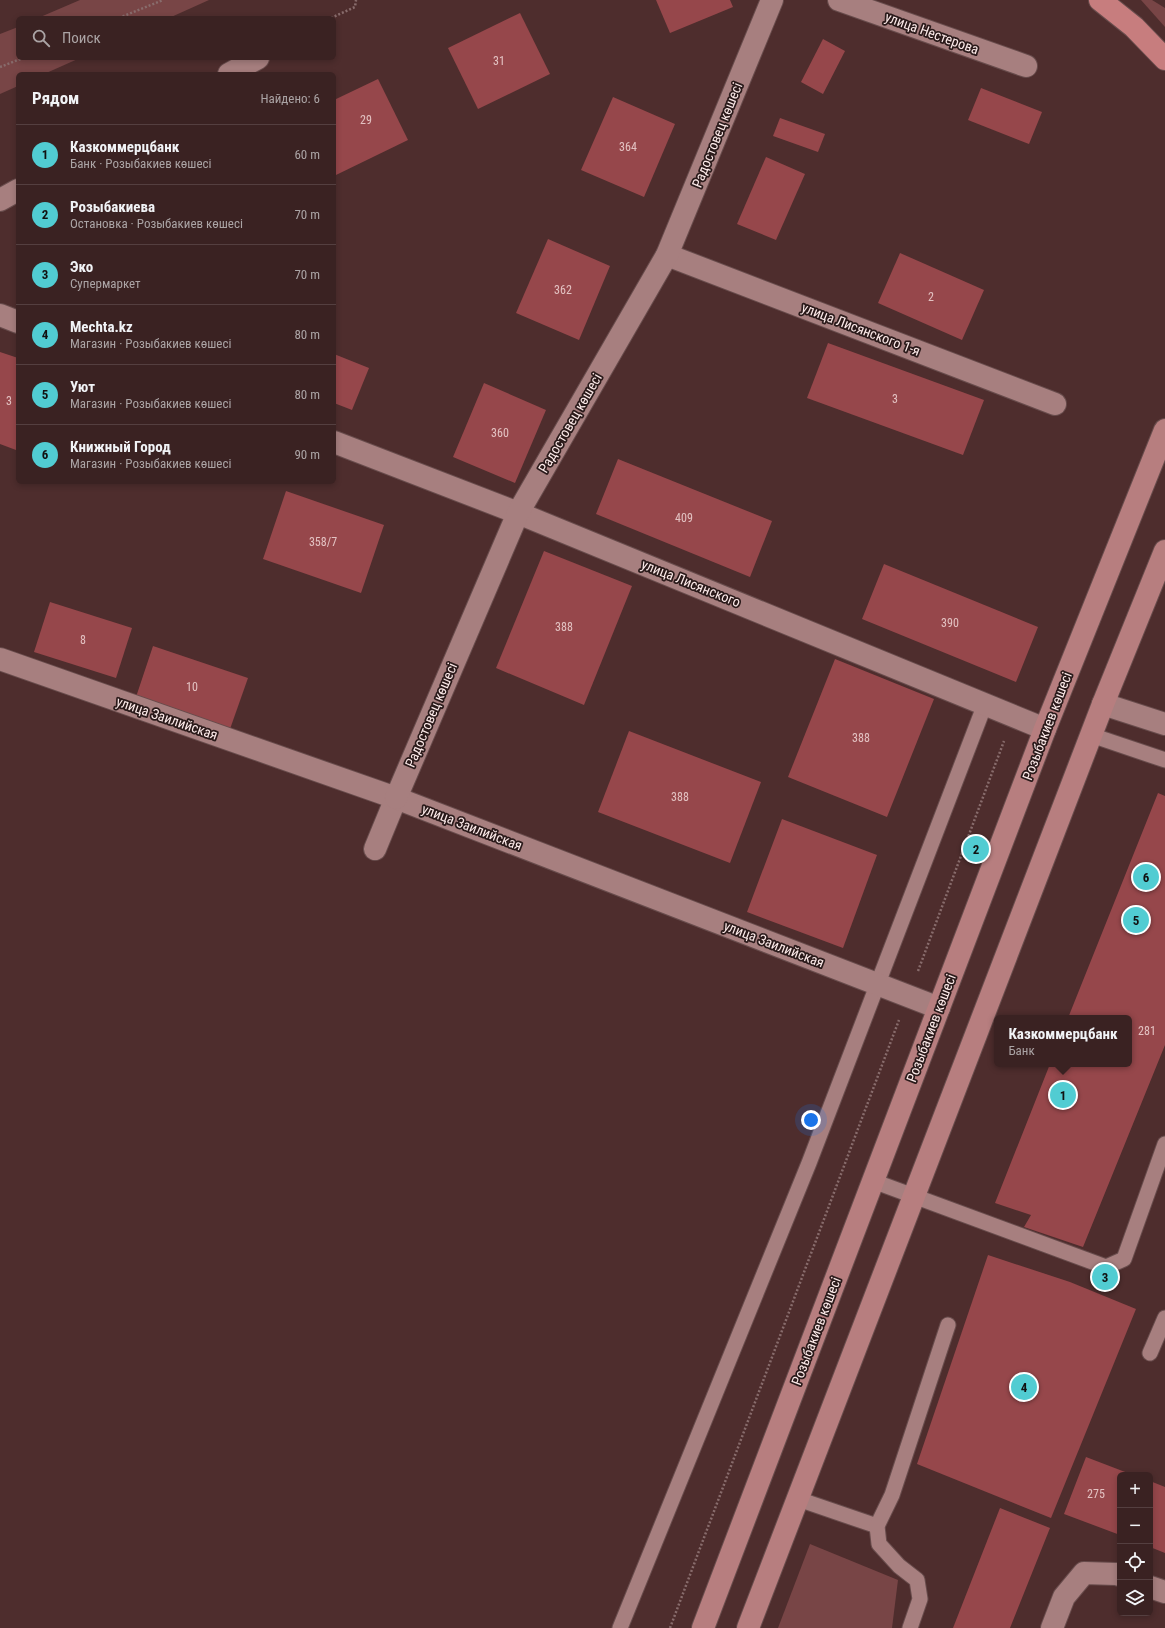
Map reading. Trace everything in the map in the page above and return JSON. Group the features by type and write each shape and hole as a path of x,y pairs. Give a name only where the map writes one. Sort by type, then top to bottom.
{"main road":[{"path":"1100,0 1134,26 1165,59"},
{"name":"Розыбакиев көшесі","path":"703,1628 1045,729 1165,430"},
{"path":"748,1628 1103,704 1165,551"}],"street":[{"name":"Радостовец көшесі","path":"375,849 518,513 667,255 772,0"},
{"name":"улица Нестерова","path":"839,0 1026,66"},
{"path":"233,72 254,60"},
{"path":"0,200 16,191"},
{"name":"улица Лисянского 1-я","path":"667,255 1055,404"},
{"path":"0,315 16,321"},
{"name":"улица Лисянского","path":"336,443 518,513 1045,729"},
{"name":"улица Заилийская","path":"0,659 396,798 878,983 939,1008"},
{"path":"1103,704 1165,724"},
{"path":"1052,1628 1064,1597 1084,1573 1117,1574"},
{"path":"1153,1588 1165,1592"}],"lane":[{"path":"620,1628 809,1163 985,704"},
{"path":"1091,735 1165,760"},
{"path":"873,1181 1106,1267 1124,1259 1165,1144"},
{"path":"1150,1353 1165,1318"},
{"path":"910,1628 920,1599 916,1580 899,1566 879,1544 877,1526 892,1495 948,1325"},
{"path":"798,1498 877,1526"}],"path":[{"path":"124,16 163,0"},
{"path":"336,16 355,7 356,0"},
{"path":"0,67 17,60"},
{"path":"670,1628 1005,739"}],"shaded area":[{"path":"80,0 209,0 173,16 43,16"},
{"path":"1141,0 1152,0 1165,8 1165,27"},
{"path":"16,28 16,60 76,60 48,72 16,72 16,87 0,94 0,34"},
{"path":"810,1544 898,1580 892,1628 778,1628"}],"building":[{"path":"656,0 730,0 733,7 670,33"},
{"path":"520,13 550,74 478,109 448,48"},
{"path":"823,39 845,51 823,94 801,82"},
{"path":"378,79 408,140 336,175 336,99"},
{"path":"981,88 1042,112 1029,144 968,120"},
{"path":"613,97 675,124 644,197 581,170"},
{"path":"780,118 825,134 818,152 773,136"},
{"path":"766,157 805,174 776,240 737,224"},
{"path":"548,239 610,266 579,340 516,313"},
{"path":"900,253 984,290 962,340 878,303"},
{"path":"828,343 984,400 963,455 807,398"},
{"path":"0,352 16,357 16,450 0,444"},
{"path":"336,355 369,368 352,410 336,404"},
{"path":"484,383 546,410 515,483 453,457"},
{"path":"618,459 772,521 750,577 596,514"},
{"path":"286,491 384,525 361,593 263,559"},
{"path":"544,551 632,586 584,705 496,668"},
{"path":"884,564 1038,627 1016,682 862,619"},
{"path":"50,602 132,628 116,678 34,652"},
{"path":"153,646 248,678 230,729 136,697"},
{"path":"835,659 934,699 887,817 788,777"},
{"path":"629,731 761,782 730,863 598,812"},
{"path":"1158,793 1165,796 1165,1045 1083,1247 1024,1227 1031,1215 995,1203 1049,1067 1132,1067 1132,1015 1069,1015"},
{"path":"782,819 877,855 843,948 747,912"},
{"path":"988,1255 1070,1282 1136,1309 1051,1518 917,1464"},
{"path":"1086,1457 1125,1472 1117,1472 1117,1534 1064,1514"},
{"path":"1153,1482 1165,1487 1165,1553 1153,1548"},
{"path":"1000,1508 1050,1528 1010,1628 953,1628"}],"place":[{"name":"Розыбакиева","path":"976,849"},
{"name":"Книжный Город","path":"1146,877"},
{"name":"Уют","path":"1136,920"},
{"name":"Казкоммерцбанк","path":"1063,1095"},
{"name":"Эко","path":"1105,1277"},
{"name":"Mechta.kz","path":"1024,1387"}]}
